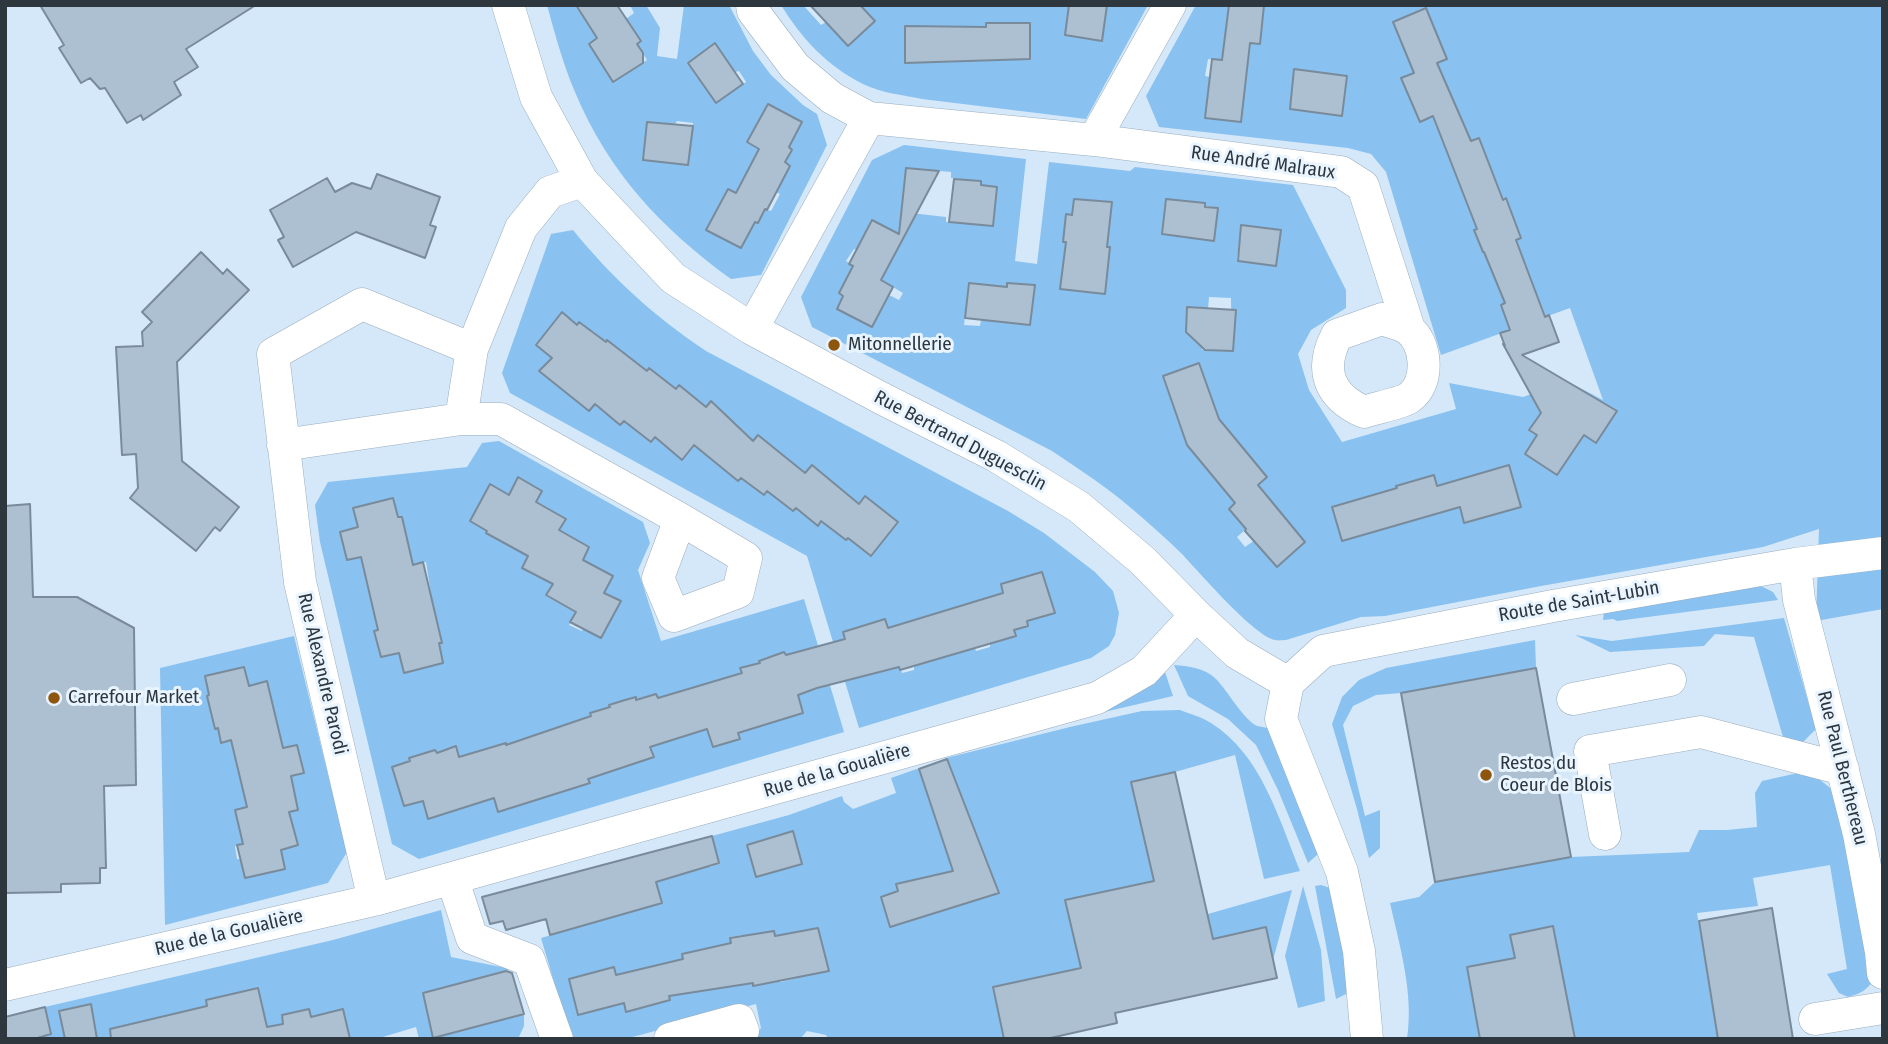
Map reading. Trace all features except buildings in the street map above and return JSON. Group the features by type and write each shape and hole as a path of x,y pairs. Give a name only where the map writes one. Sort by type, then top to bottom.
{"street":[{"name":"Rue Bertrand Duguesclin","path":"508,5 536,97 582,181 673,278 752,329 996,456 1079,507 1143,561 1237,653 1288,682"},
{"name":"Rue André Malraux","path":"752,5 753,11 795,67 832,98 869,118 1094,140 1341,172 1363,186 1409,329"},
{"path":"1094,140 1170,5"},
{"path":"752,329 869,118"},
{"path":"461,419 472,349 521,228 550,192 582,181"},
{"name":"Rue Alexandre Parodi","path":"374,900 300,582 273,354 362,304 472,349"},
{"path":"283,445 461,419 501,419 680,519"},
{"name":"Route de Saint-Lubin","path":"1288,682 1323,651 1553,606 1795,564 1883,553"},
{"name":"Rue Paul Berthereau","path":"1795,564 1799,600 1859,834 1883,973"},
{"name":"Rue de la Goualière","path":"5,985 374,900 1097,698 1143,671 1196,615"},
{"path":"1573,699 1670,680"},
{"path":"1288,682 1281,719 1342,872 1359,951 1367,1039"},
{"path":"1605,834 1590,751 1701,732 1843,769"},
{"path":"452,878 472,938 529,960 546,1031"},
{"path":"1815,1019 1883,1007"},
{"path":"670,1039 739,1020 743,1031 738,1039"}],"shaded area":[{"path":"547,5 576,5 597,38 589,44 613,82 647,60 626,19 634,13 630,5 646,5 660,28 657,56 677,59 684,5 729,5 753,51 771,75 803,105 817,114 827,145 761,275 731,279 682,240 640,197 604,148 589,121 567,71","holes":["715,44 735,72 739,71 746,82 716,103 688,64","768,104 802,123 789,147 792,150 785,162 790,166 776,192 780,194 771,211 765,209 758,223 755,222 741,248 706,229 728,189 736,193 759,149 747,142","677,121 693,123 688,165 643,159 647,122 675,124"]},
{"path":"781,5 803,5 821,25 826,22 848,46 875,21 860,5 1069,5 1065,35 1101,41 1107,5 1148,5 1086,119 922,99 877,90 850,77 827,60","holes":["986,23 1030,23 986,59","906,26 958,28 958,62 905,63"]},
{"path":"1196,5 1229,5 1225,39 1259,44 1264,5 1883,5 1883,609 1816,621 1819,529 1763,547 1385,616 1361,617 1286,640 1275,640 1241,616 1182,554 1144,519 1052,451 812,327 801,297 872,160 904,145 1026,159 1015,261 1037,264 1049,162 1130,171 1135,167 1293,185 1346,290 1346,308 1311,330 1298,354 1309,390 1342,442 1456,409 1449,383 1523,397 1567,381 1603,400 1570,308 1545,317 1525,266 1495,278 1505,303 1501,305 1510,330 1441,355 1386,172 1371,154 1348,148 1159,127 1146,96","holes":["1425,8 1447,58 1437,63 1456,107 1420,122 1401,78 1414,73 1393,22","1208,59 1248,64 1240,121 1206,118 1210,77 1205,76","1294,69 1347,76 1342,115 1290,109","1479,138 1498,186 1465,199 1447,151","906,168 951,172 951,178 981,181 981,185 997,187 993,226 946,222 946,217 902,212","1074,199 1112,202 1105,293 1066,290 1066,214 1072,215","1166,199 1218,208 1214,241 1162,234","1506,199 1520,238 1483,252 1475,231 1481,227 1475,211","871,220 904,237 881,280 903,293 899,300 889,295 871,327 837,309 853,266 846,261 854,249 857,250","1241,226 1281,230 1276,266 1237,260","985,285 1035,285 1030,325 981,320 980,326 964,325 968,288 984,290","1209,297 1231,298 1232,351 1202,350 1202,336 1189,335 1186,332 1187,311 1190,308 1208,309","1198,363 1203,376 1183,433 1163,376","1583,391 1604,403 1557,475 1525,454 1537,435 1529,430 1534,423","1232,436 1267,476 1257,485 1305,542 1277,566 1255,540 1245,547 1237,537 1246,529 1229,509 1235,503 1201,463","1434,475 1444,511 1342,540 1333,507","1453,482 1521,507 1465,523"]},
{"path":"573,230 635,296 706,351 1008,511 1044,533 1095,572 1113,591 1119,613 1115,635 1109,646 1091,658 859,728 807,556 510,393 502,373 551,234","holes":["563,313 577,325 580,322 593,331 642,376 649,368 673,391 679,385 690,394 689,396 705,409 710,458 694,445 663,428 651,442 640,434 647,424 631,412 601,397 589,411 578,403 580,400 566,363 551,381 540,372 552,358","758,435 791,462 764,495 741,479 738,481 728,472","812,465 844,492 818,525 796,508 793,511 782,502","865,496 898,522 846,540 836,532","1042,572 1054,613 1027,621 1028,626 1014,630 1016,636 990,643 990,647 976,651 962,605 1003,593 1001,584","928,616 940,657 902,673 898,661 858,677 843,632 885,619 888,628"]},
{"path":"499,441 643,522 650,543 638,570 661,641 804,599 844,732 419,859 392,844 320,542 315,505 328,482 467,467 482,443","holes":["518,477 541,490 533,507 565,520 556,535 577,540 589,547 581,563 613,576 604,593 621,602 601,638 569,625 578,609 546,596 554,582 530,553 510,546 470,520 490,484 509,495","393,498 398,517 402,517 410,565 426,562 431,594 427,596 441,643 443,662 405,673 399,653 381,657 374,631 393,626 369,591 365,576 366,556 347,560 340,533 358,527 354,508","806,650 817,689 798,695 803,713 778,721 734,721 739,739 713,747 707,729 688,735 742,676 740,668 760,663 759,660 784,652 786,655","656,694 668,732 648,739 653,756 584,766 589,783 564,791 558,774 498,811 493,794 423,801 404,806 392,767 435,751 437,753 456,747 460,760 505,743 507,747 593,721 591,712 635,697 636,700"]},
{"path":"1761,586 1773,592 1778,600 1617,621 1603,620 1604,611"},
{"path":"1784,618 1816,729 1803,742 1783,737 1754,637 1715,634 1704,646 1610,652 1575,635 1612,641"},
{"path":"294,636 347,852 328,883 165,925 160,668","holes":["244,667 249,686 266,681 278,749 297,745 303,773 285,777 295,796 298,810 281,814 294,831 298,845 281,850 285,869 246,878 241,859 237,859 235,846 246,843 235,810 250,806 234,740 221,742 218,728 215,729 205,676"]},
{"path":"1535,640 1536,668 1401,693 1376,695 1353,706 1343,725 1365,816 1380,810 1380,848 1369,858 1332,724 1342,697 1359,680 1386,668"},
{"path":"1174,665 1196,668 1212,675 1252,722 1268,728 1318,845 1317,855 1308,863 1256,745 1228,719 1188,696"},
{"path":"1165,672 1173,696 1104,712"},
{"path":"1180,710 1207,721 1228,736 1256,770 1276,809 1300,871 1264,879 1235,755 1131,782 1154,881 1066,901 1075,944 1098,965 1004,1039 828,1039 826,1035 807,1031 800,1039 753,1039 761,1028 756,1004 625,1039 571,1039 541,938 661,903 656,882 676,876 669,847 691,841 695,854 705,852 710,867 719,864 712,836 789,815 842,796 844,802 853,809 896,793 891,778 931,764 942,791 928,796 958,885 896,884 898,891 999,893 946,758 1142,711","holes":["793,831 802,864 756,877 749,851 759,848 758,841","774,931 776,943 797,978 754,986 753,982 688,984 682,954 732,946 730,937 743,935 745,939","661,964 670,1000 626,1012 624,1003 578,1015 569,979 614,967 616,975"]},
{"path":"1798,773 1815,776 1834,791 1846,835 1873,981 1865,990 1848,997 1839,993 1827,974 1847,969 1830,865 1753,878 1758,906 1697,913 1718,1039 1575,1039 1553,927 1510,935 1515,958 1467,967 1480,1039 1407,1039 1407,988 1390,903 1419,897 1435,882 1571,857 1689,852 1699,830 1757,827 1755,793 1762,781"},
{"path":"1303,886 1321,950 1325,1001 1298,1008 1285,956"},
{"path":"1315,886 1333,889 1351,983 1346,994 1336,999"},
{"path":"1292,890 1273,960 1266,928 1193,944 1187,920"},
{"path":"441,910 451,957 511,969 423,993 433,1038 524,1014 524,1026 518,1039 419,1039 416,1027 376,1039 350,1039 343,1009 311,1017 309,1009 297,1012 298,1020 269,1036 258,988 206,1000 215,1039 97,1039 91,1005 59,1011 65,1039 34,1039 50,1034 45,1007 333,940"}],"place":[{"name":"Mitonnellerie","path":"834,345"},
{"name":"Carrefour Market","path":"54,698"},
{"name":"Restos du Coeur de Blois","path":"1486,775"}]}
